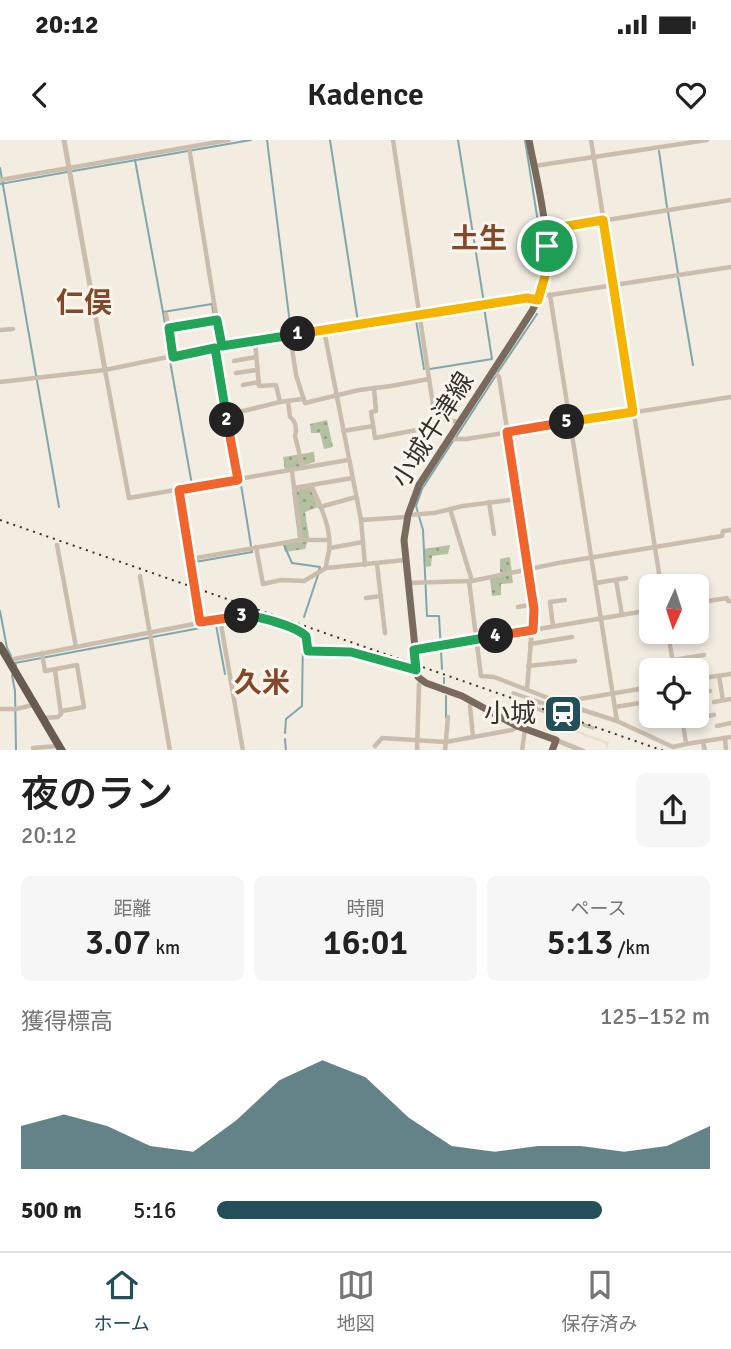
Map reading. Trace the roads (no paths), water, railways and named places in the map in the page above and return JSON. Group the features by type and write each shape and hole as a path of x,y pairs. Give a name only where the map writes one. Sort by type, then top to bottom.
{"highway":[{"path":"0,646 60,748"}],"main road":[{"name":"小城牛津線","path":"421,680 416,670 405,559 423,477 453,440 459,422 496,373 539,297 547,269 544,230 529,140"},
{"path":"421,680 472,701 521,728 556,740 552,750"}],"street":[{"path":"64,140 127,497 348,460"},
{"path":"2,179 190,150 229,140"},
{"path":"374,388 376,411 371,412 374,438 432,427 436,420 393,140"},
{"path":"591,140 658,574"},
{"path":"534,166 706,140"},
{"path":"190,150 215,320 222,346"},
{"path":"544,230 731,200"},
{"path":"0,382 105,370 222,346 731,267"},
{"path":"550,295 617,721"},
{"path":"166,314 173,357"},
{"path":"169,328 215,320"},
{"path":"0,330 13,329"},
{"path":"324,330 361,520 365,565"},
{"path":"290,335 296,375 305,403 429,379"},
{"path":"255,341 259,386 276,385 279,402"},
{"path":"215,348 238,480"},
{"path":"234,361 256,357"},
{"path":"236,373 257,370"},
{"path":"496,373 534,604 527,689"},
{"path":"243,384 259,382"},
{"path":"453,440 731,397"},
{"path":"226,415 302,399"},
{"path":"288,401 303,468"},
{"path":"436,420 459,422"},
{"path":"342,431 373,426"},
{"path":"292,471 301,540"},
{"path":"294,488 352,478"},
{"path":"311,485 328,530 330,548 321,571"},
{"path":"179,490 200,622"},
{"path":"320,507 356,497"},
{"path":"361,520 518,499"},
{"path":"489,502 494,534"},
{"path":"450,509 471,581 481,676 494,677 617,721 673,749 686,744 728,738"},
{"path":"407,583 471,581 592,557 722,536 723,531 731,530"},
{"path":"190,559 256,550 301,540 328,540"},
{"path":"330,548 363,542"},
{"path":"57,545 76,647"},
{"path":"256,550 263,583 281,580 304,581 321,571 405,559"},
{"path":"377,564 385,633"},
{"path":"139,576 170,750"},
{"path":"596,583 626,578"},
{"path":"616,580 622,615"},
{"path":"366,598 381,596"},
{"path":"709,601 727,598 731,601"},
{"path":"553,626 550,602 565,600"},
{"path":"518,607 534,604"},
{"path":"414,650 639,613"},
{"path":"9,660 247,615 300,631 306,636 308,651 351,652 416,670"},
{"path":"220,619 243,750"},
{"path":"530,644 572,637"},
{"path":"42,653 45,671 77,665 84,707 62,711"},
{"path":"683,658 704,654"},
{"path":"528,666 575,661"},
{"path":"42,718 58,717 62,711 55,670"},
{"path":"709,678 731,674"},
{"path":"719,676 723,700"},
{"path":"417,750 421,680"},
{"path":"561,703 639,689"},
{"path":"513,693 543,712 593,728"},
{"path":"714,702 731,699"},
{"path":"472,701 470,706 473,737"},
{"path":"531,703 552,706"},
{"path":"615,707 639,703"},
{"path":"0,709 15,709 34,704"},
{"path":"709,715 714,715"},
{"path":"445,750 448,717"},
{"path":"559,724 562,718"},
{"path":"717,726 731,723"},
{"path":"375,746 382,738 445,742 521,728 522,750"},
{"path":"684,728 686,744"},
{"path":"556,740 581,750"},
{"path":"703,742 705,750"},
{"path":"33,748 60,748"}],"waterway":[{"path":"73,171 251,140"},
{"path":"267,140 291,332"},
{"path":"330,140 358,322"},
{"path":"458,140 484,303"},
{"path":"525,140 543,254"},
{"path":"659,151 667,207"},
{"path":"135,160 163,312 212,304 218,343"},
{"path":"0,168 59,507"},
{"path":"0,184 67,172"},
{"path":"668,212 678,273"},
{"path":"678,277 693,365"},
{"path":"430,369 492,359 484,307"},
{"path":"163,312 170,354"},
{"path":"498,372 537,314"},
{"path":"373,326 416,320 424,369"},
{"path":"219,349 252,552"},
{"path":"170,361 192,485 181,486"},
{"path":"456,437 495,377"},
{"path":"442,669 439,616 427,616 423,530 416,506 422,489 453,441"},
{"path":"284,545 292,563 320,567 319,570"},
{"path":"195,562 252,552"},
{"path":"304,617 318,575"},
{"path":"0,611 11,656"},
{"path":"16,666 15,663 216,625 225,674"},
{"path":"285,733 286,719 302,706 303,636"},
{"path":"12,675 15,691 16,750"},
{"path":"444,678 444,683"},
{"path":"446,696 446,718"},
{"path":"285,739 286,750"}],"railway":[{"path":"0,520 661,750"}],"place":[{"name":"小城","path":"563,714"}],"district":[{"name":"土生","path":"479,239"},
{"name":"仁俣","path":"84,303"},
{"name":"久米","path":"262,683"}]}
